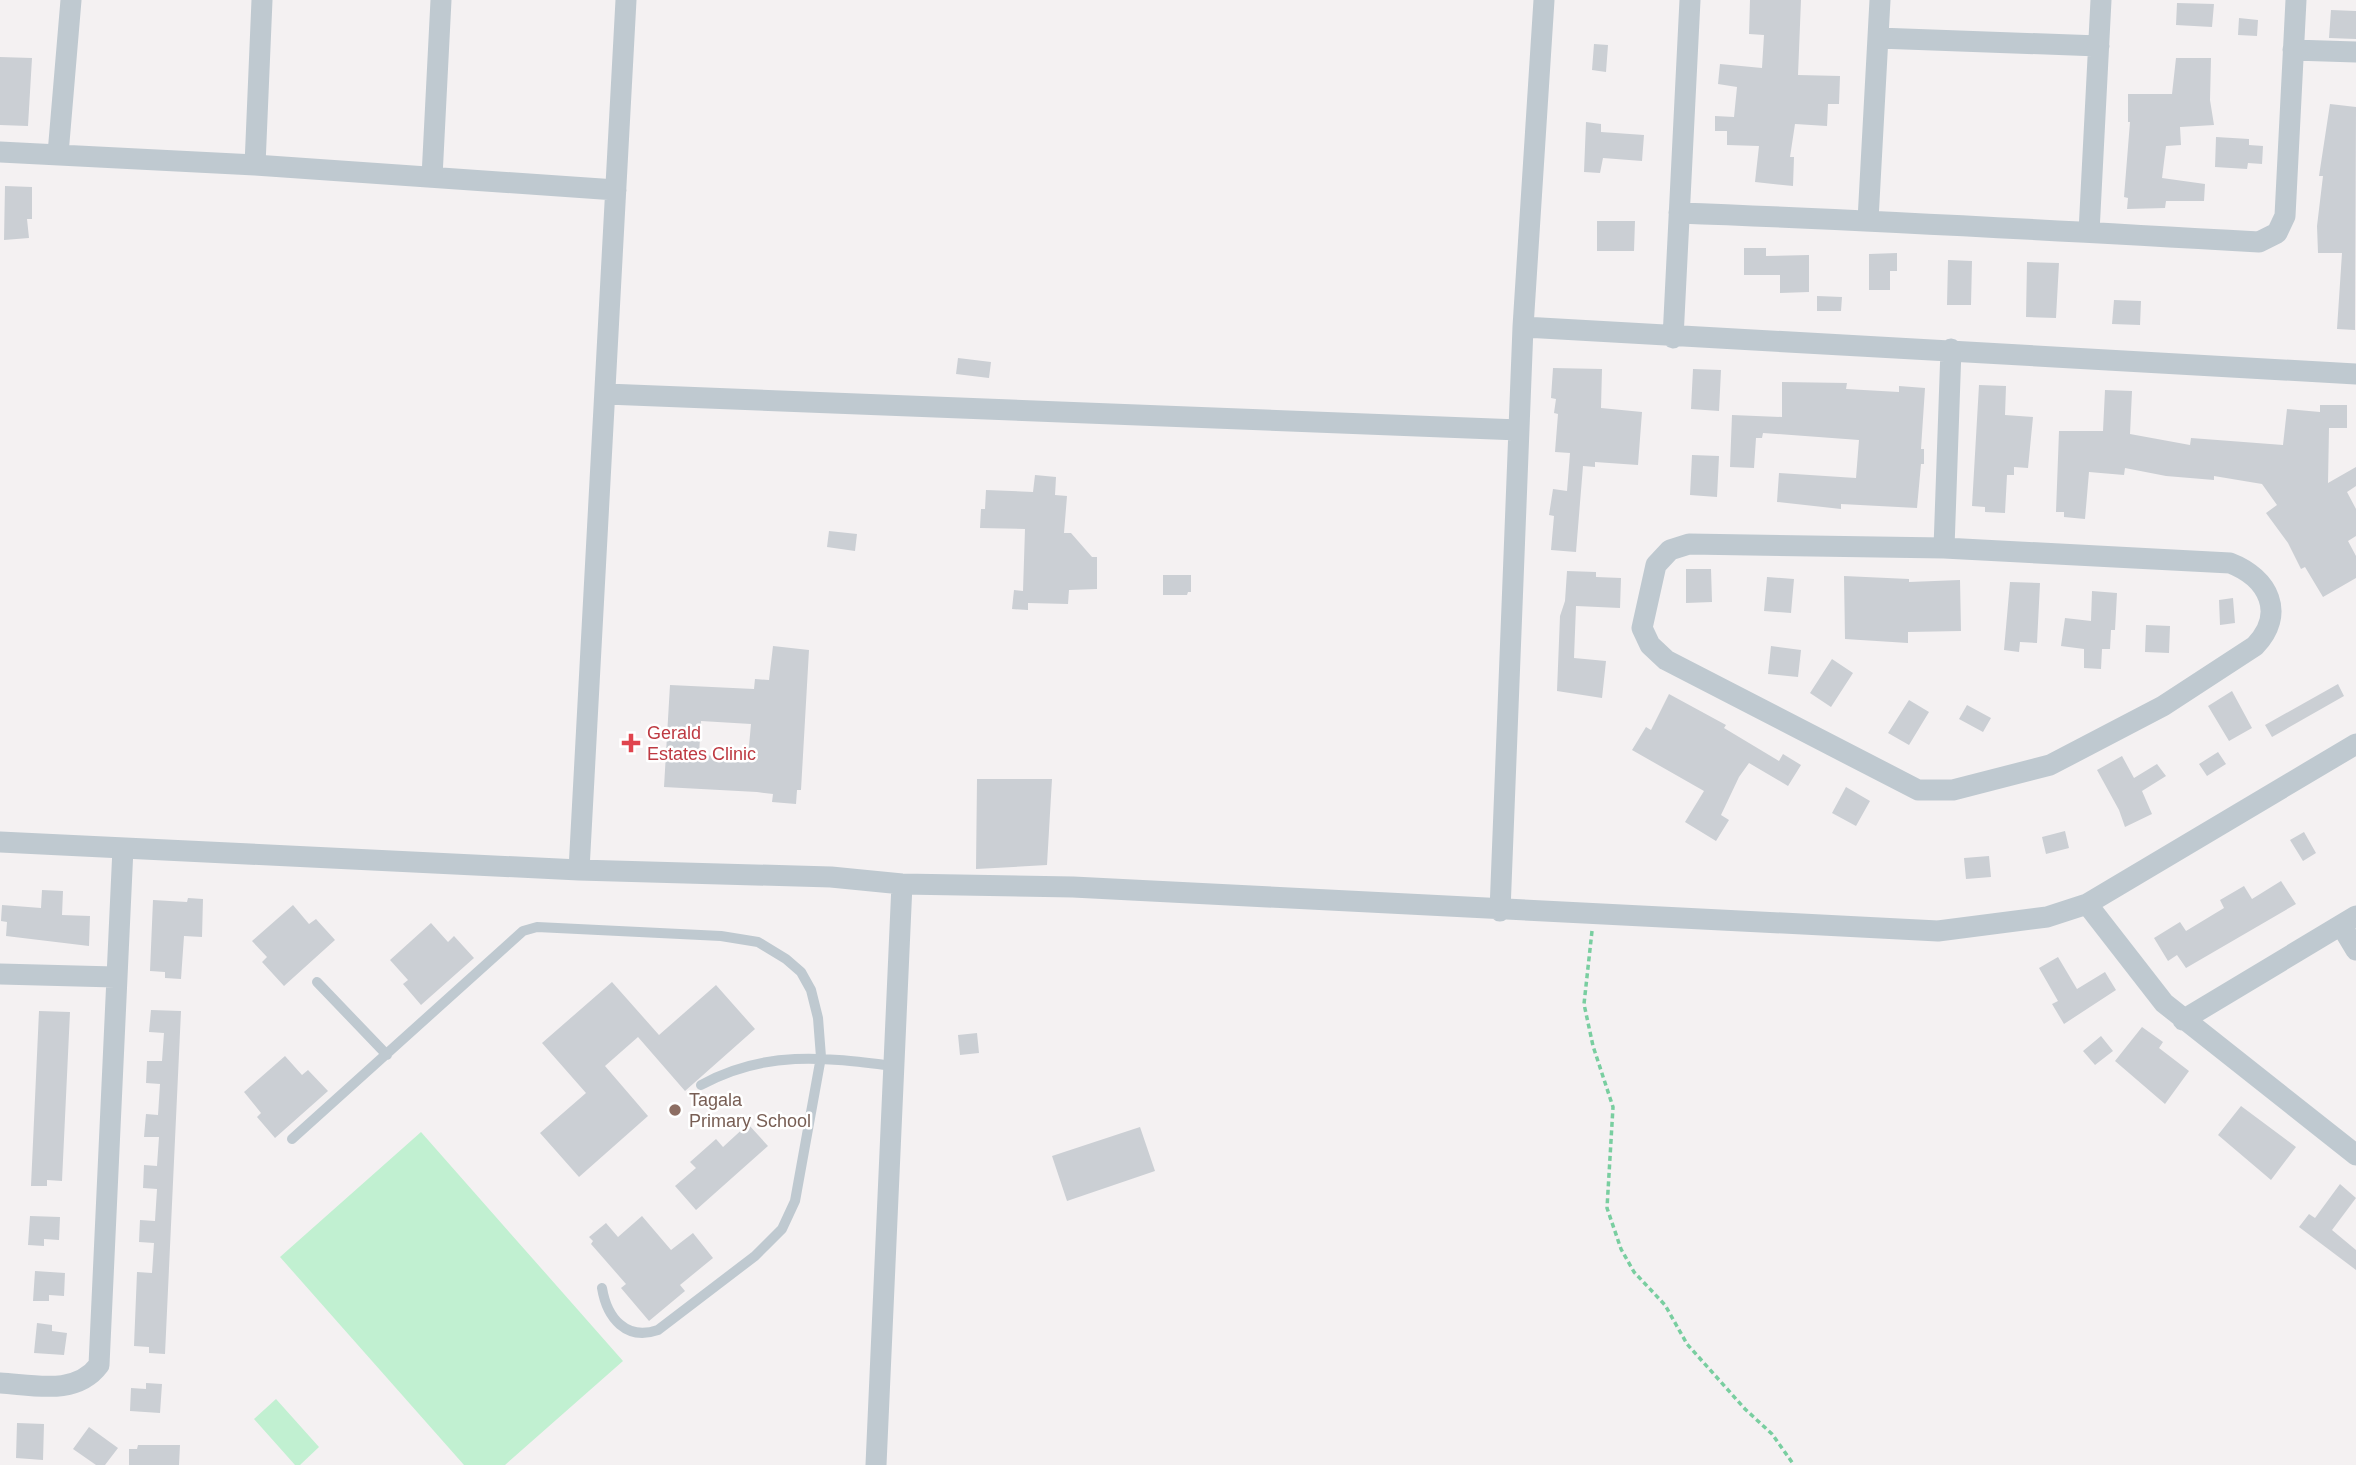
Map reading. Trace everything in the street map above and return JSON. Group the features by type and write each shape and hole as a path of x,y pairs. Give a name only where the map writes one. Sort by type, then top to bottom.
{"street":[{"path":"58,154 71,0"},
{"path":"255,165 262,0"},
{"path":"432,177 441,0"},
{"path":"579,870 625,0"},
{"path":"1500,911 1523,327 1544,0"},
{"path":"1673,338 1690,0"},
{"path":"1868,220 1880,0"},
{"path":"2089,232 2101,0"},
{"path":"1679,213 1868,220 1981,229 2259,242 2277,233 2285,216 2296,0"},
{"path":"1878,38 2099,46"},
{"path":"2293,50 2356,52"},
{"path":"0,152 255,165 616,190"},
{"path":"1523,327 1673,338 1951,349 2356,374"},
{"path":"1944,548 1951,349"},
{"path":"606,394 1519,430"},
{"path":"1689,544 1944,548 2230,563 2243,568 2259,583 2269,600 2273,621 2267,634 2255,646 2163,706 2073,755 2050,765 1937,792 1917,790 1666,660 1650,645 1642,628 1656,565 1670,550 1689,544"},
{"path":"0,842 579,870 831,877 902,884 1073,887 1500,911 1938,931 2047,917 2087,904 2356,744"},
{"path":"0,1383 61,1386 79,1383 99,1365 123,848"},
{"path":"876,1465 902,884"},
{"path":"2087,904 2164,1003 2356,1155"},
{"path":"2183,1020 2348,921 2356,950"},
{"path":"0,974 115,977"}],"lane":[{"path":"292,1139 512,939 537,927 721,936 758,942 786,958 800,972 811,990 818,1018 821,1057 795,1200 782,1229 755,1255 658,1329 644,1335 628,1332 616,1322 604,1300 602,1288"},
{"path":"317,982 387,1055"},
{"path":"701,1085 726,1071 748,1064 821,1057 893,1066"}],"path":[{"path":"1592,915 1584,1004 1593,1046 1613,1107 1606,1208 1620,1249 1634,1272 1665,1305 1687,1344 1745,1409 1772,1434 1794,1465"}],"green space":[{"path":"421,1132 623,1361 505,1465 464,1465 280,1257"},
{"path":"276,1399 319,1447 300,1465 295,1465 254,1419"}],"building":[{"path":"1750,0 1801,0 1798,75 1840,76 1839,104 1828,104 1827,126 1795,124 1790,157 1794,157 1793,186 1755,182 1759,146 1727,145 1727,131 1715,131 1715,116 1734,117 1737,87 1718,84 1720,64 1762,68 1764,35 1749,34"},
{"path":"2177,3 2214,4 2212,27 2176,25"},
{"path":"2331,10 2356,11 2356,39 2329,38"},
{"path":"2239,18 2258,20 2257,36 2238,35"},
{"path":"1594,44 1608,45 1606,72 1592,70"},
{"path":"0,57 32,58 28,126 0,125"},
{"path":"2176,58 2211,58 2210,100 2214,125 2180,127 2181,145 2166,146 2162,178 2205,184 2204,201 2166,201 2165,208 2127,209 2128,198 2124,197 2130,122 2128,94 2172,94"},
{"path":"2330,104 2356,107 2355,330 2337,329 2342,253 2318,253 2317,226 2323,176 2319,176"},
{"path":"1586,122 1601,124 1601,132 1644,135 1642,161 1603,158 1600,173 1584,172"},
{"path":"2216,137 2249,139 2249,145 2263,146 2262,164 2248,163 2247,169 2215,167"},
{"path":"5,186 32,187 32,219 27,219 29,238 4,240"},
{"path":"1597,221 1635,221 1634,251 1597,251"},
{"path":"1744,248 1766,248 1766,256 1809,255 1809,292 1780,293 1780,275 1744,275"},
{"path":"1897,253 1897,271 1890,271 1890,290 1869,290 1869,254"},
{"path":"1948,260 1972,261 1971,305 1947,305"},
{"path":"2027,262 2059,263 2056,318 2026,317"},
{"path":"1817,296 1842,297 1841,311 1817,311"},
{"path":"2114,300 2141,301 2140,325 2112,324"},
{"path":"958,358 991,362 989,378 956,374"},
{"path":"1553,368 1602,369 1601,408 1642,412 1638,465 1595,462 1595,467 1583,466 1576,552 1551,550 1554,516 1549,515 1553,489 1567,491 1570,453 1555,452 1558,414 1554,413 1556,399 1551,398"},
{"path":"1693,369 1721,370 1719,411 1691,409"},
{"path":"1782,382 1847,383 1846,389 1899,392 1899,386 1925,388 1921,449 1924,449 1924,464 1921,464 1917,508 1841,504 1841,509 1777,502 1779,473 1856,478 1859,440 1763,433 1762,438 1756,438 1754,468 1730,467 1732,415 1782,417"},
{"path":"1979,385 2006,386 2005,415 2033,417 2028,468 2014,467 2014,475 2007,475 2005,513 1985,512 1985,507 1972,506"},
{"path":"2105,390 2132,391 2130,434 2190,445 2191,438 2283,445 2287,409 2320,412 2320,405 2347,405 2347,428 2329,428 2328,483 2356,467 2356,486 2347,492 2356,509 2356,536 2348,541 2356,556 2356,578 2323,597 2305,567 2301,569 2288,543 2266,513 2277,505 2262,484 2214,476 2214,480 2166,476 2125,468 2124,475 2089,472 2085,519 2064,517 2064,512 2056,512 2059,431 2103,431"},
{"path":"1692,455 1719,456 1717,497 1690,495"},
{"path":"1035,475 1056,477 1055,495 1067,496 1064,533 1071,533 1092,557 1097,557 1097,589 1069,590 1068,604 1028,603 1028,610 1012,609 1014,590 1023,591 1025,529 980,528 981,509 985,509 986,490 1033,492"},
{"path":"829,531 857,534 855,551 827,547"},
{"path":"1686,569 1711,569 1712,602 1686,603"},
{"path":"1567,571 1596,572 1596,577 1621,578 1620,608 1576,606 1574,658 1606,661 1602,698 1557,691 1560,616 1565,601"},
{"path":"1163,575 1191,575 1191,592 1187,595 1163,595"},
{"path":"1844,576 1909,579 1909,582 1960,580 1961,631 1908,632 1908,643 1845,639"},
{"path":"1767,577 1794,579 1791,613 1764,611"},
{"path":"2010,582 2040,583 2037,643 2020,642 2019,652 2004,650"},
{"path":"2092,591 2117,593 2115,630 2111,630 2110,649 2102,649 2101,669 2084,668 2084,649 2061,646 2065,618 2091,621"},
{"path":"2233,598 2235,623 2220,625 2219,600"},
{"path":"2146,625 2170,626 2169,653 2145,652"},
{"path":"773,646 809,650 801,790 797,790 796,804 772,802 773,794 664,787 670,685 754,689 755,679 769,680","holes":["701,721 751,724 748,757 699,755"]},
{"path":"1771,646 1801,650 1798,677 1768,674"},
{"path":"1832,659 1853,673 1831,707 1810,693"},
{"path":"2338,684 2344,696 2272,737 2265,725"},
{"path":"2232,691 2252,728 2229,741 2208,706"},
{"path":"1669,694 1726,725 1724,728 1779,761 1783,754 1801,765 1788,786 1749,763 1739,777 1721,815 1729,820 1716,841 1685,822 1704,791 1632,750 1646,727 1651,730"},
{"path":"1909,700 1929,712 1909,745 1888,733"},
{"path":"1967,705 1991,718 1983,732 1959,719"},
{"path":"2218,752 2226,764 2207,776 2199,764"},
{"path":"2122,756 2134,778 2157,764 2166,776 2142,791 2152,814 2125,827 2119,810 2097,770"},
{"path":"977,779 1052,779 1047,865 976,869"},
{"path":"1846,787 1870,801 1856,826 1832,813"},
{"path":"2065,831 2069,848 2046,854 2042,837"},
{"path":"2304,832 2316,853 2303,861 2290,840"},
{"path":"1989,856 1991,877 1966,879 1964,858"},
{"path":"2281,881 2296,904 2186,968 2177,955 2168,961 2154,938 2180,922 2186,931 2224,908 2220,900 2244,886 2252,899"},
{"path":"42,890 63,891 62,915 90,916 89,946 6,936 7,922 1,921 2,905 41,908"},
{"path":"188,898 203,899 202,937 184,936 181,979 165,978 165,972 150,971 153,900 187,902"},
{"path":"293,905 309,924 316,919 335,940 284,986 262,962 267,957 252,941"},
{"path":"431,923 448,942 454,936 474,958 421,1005 403,984 408,980 390,960"},
{"path":"2058,957 2077,989 2105,972 2116,990 2064,1024 2052,1004 2058,1001 2039,968"},
{"path":"612,982 659,1035 716,985 755,1029 685,1091 638,1037 605,1066 648,1116 579,1177 540,1133 586,1093 542,1043"},
{"path":"151,1010 181,1011 165,1354 149,1353 149,1347 134,1346 137,1272 152,1273 154,1243 139,1242 140,1220 155,1221 157,1189 143,1188 144,1165 157,1166 159,1137 144,1137 146,1114 158,1115 160,1084 146,1083 147,1061 162,1061 164,1033 149,1032"},
{"path":"39,1011 70,1012 62,1181 47,1180 47,1186 31,1186"},
{"path":"2142,1027 2163,1042 2159,1048 2189,1071 2165,1104 2115,1061"},
{"path":"977,1033 979,1053 960,1055 958,1035"},
{"path":"2101,1036 2113,1051 2095,1065 2083,1051"},
{"path":"285,1056 302,1075 308,1070 328,1091 275,1138 257,1117 261,1113 244,1092"},
{"path":"2241,1106 2296,1147 2271,1180 2218,1135"},
{"path":"748,1124 768,1146 696,1210 675,1186 696,1168 690,1162 716,1139 723,1147"},
{"path":"1140,1127 1155,1171 1067,1201 1052,1156"},
{"path":"2340,1184 2356,1198 2332,1230 2356,1250 2356,1270 2299,1227 2309,1214 2315,1218"},
{"path":"30,1216 60,1217 59,1240 44,1239 44,1246 28,1245"},
{"path":"642,1216 671,1250 693,1233 713,1258 680,1285 685,1291 649,1321 621,1288 626,1284 591,1244 593,1241 589,1237 606,1223 618,1237"},
{"path":"35,1271 65,1273 64,1296 49,1295 49,1301 33,1301"},
{"path":"37,1323 52,1325 52,1331 67,1333 64,1355 34,1353"},
{"path":"146,1383 162,1384 160,1413 130,1411 131,1388 146,1389"},
{"path":"17,1423 44,1424 43,1460 16,1458"},
{"path":"89,1427 118,1448 105,1465 96,1465 73,1449"},
{"path":"138,1445 180,1445 179,1465 129,1465 129,1449 137,1449"}],"place":[{"name":"Gerald Estates Clinic","path":"631,743"},
{"name":"Tagala Primary School","path":"675,1110"}]}
